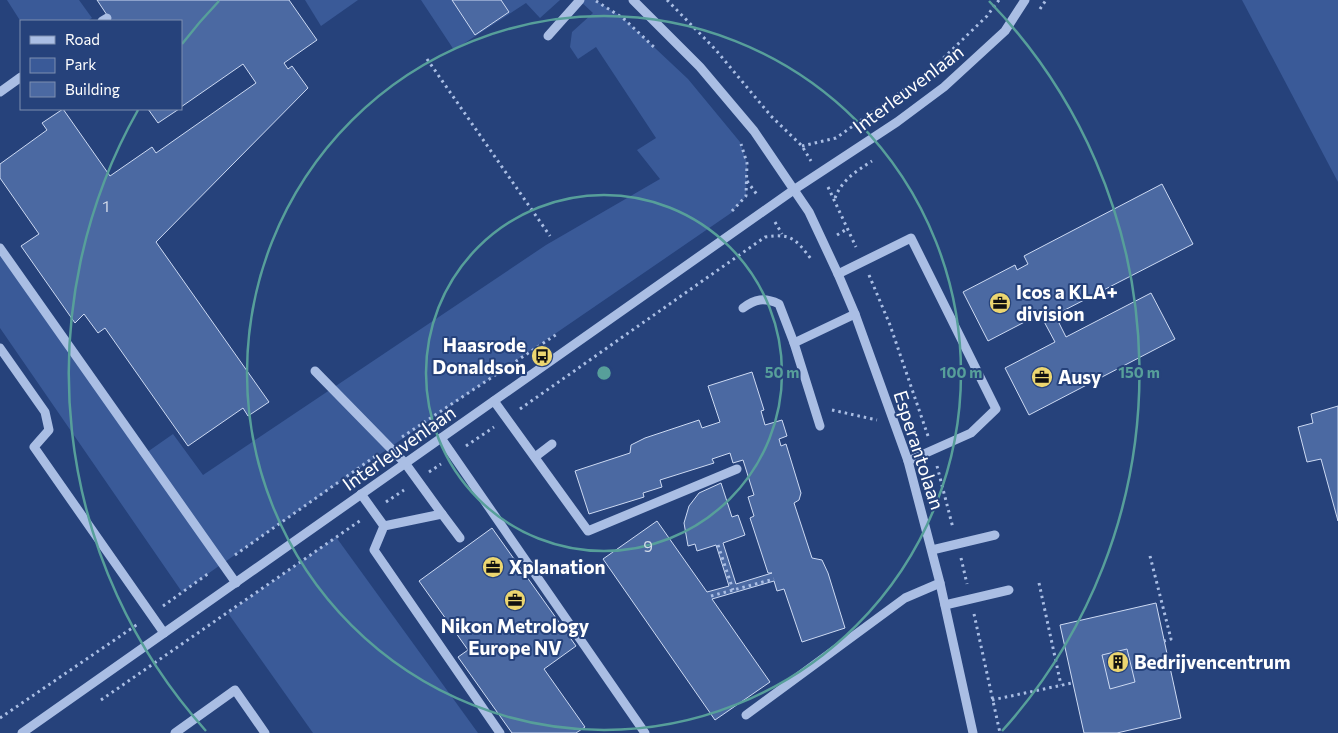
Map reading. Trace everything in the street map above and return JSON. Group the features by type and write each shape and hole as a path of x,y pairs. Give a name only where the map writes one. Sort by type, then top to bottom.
{"street":[{"path":"548,36 580,0"},
{"path":"633,0 700,67 753,129 795,189"},
{"name":"Interleuvenlaan","path":"22,733 32,730 164,633 795,189 897,122 944,87 1005,31 1025,0"},
{"path":"0,92 20,78"},
{"name":"Esperantolaan","path":"795,189 838,274 855,314 908,461 940,583 973,733"},
{"path":"838,274 911,238 996,409 971,433 908,461"},
{"path":"0,248 236,583"},
{"path":"743,308 754,300 768,299 778,304 794,343 820,426"},
{"path":"794,343 855,314"},
{"path":"0,348 45,412 48,430 34,447 164,633"},
{"path":"315,370 405,463 460,538"},
{"path":"494,401 588,531 737,469"},
{"path":"440,438 645,733"},
{"path":"535,457 552,444"},
{"path":"361,494 384,526"},
{"path":"384,526 442,514"},
{"path":"384,526 374,550 500,733"},
{"path":"932,550 995,535"},
{"path":"746,715 905,598 940,583"},
{"path":"945,605 1009,590"},
{"path":"175,733 235,690 265,733"}],"path":[{"path":"595,0 623,18 659,52"},
{"path":"666,0 714,49 771,116 802,146 835,199 864,261 890,325 933,451 971,598 1000,733"},
{"path":"802,146 836,138 930,72 987,16 999,0"},
{"path":"427,60 550,236"},
{"path":"731,213 746,196 747,163 740,142"},
{"path":"782,234 796,240 815,264"},
{"path":"0,718 388,447 564,329"},
{"path":"814,406 882,421 879,412"},
{"path":"718,545 733,590"},
{"path":"1150,556 1171,639 1164,640"},
{"path":"711,596 774,579"},
{"path":"1039,583 1061,685"},
{"path":"992,700 1072,682"}],"green space":[{"path":"7,0 79,0 92,18 89,20 20,20"},
{"path":"305,0 358,0 321,26"},
{"path":"421,0 560,0 540,18 526,3 454,50"},
{"path":"579,0 595,0 623,18 688,79 740,142 747,163 746,196 731,213 182,592 0,328 0,251 143,455 173,434 203,475 546,245 660,179 637,150 656,138 596,47 578,59 570,47 572,32 593,13"},
{"path":"1242,0 1338,0 1338,182"},
{"path":"336,537 478,733 313,733 228,613"}],"building":[{"path":"97,0 289,0 317,40 284,63 288,69 292,66 308,88 156,242 269,402 248,416 243,408 188,446 105,328 98,333 84,314 75,323 21,246 39,234 0,178 0,164 47,130 42,123 62,110 64,110 110,176 152,147 156,153 256,83 243,64 182,106 182,20 110,20"},
{"path":"452,0 501,0 509,12 475,35"},
{"path":"149,110 178,110 158,123"},
{"path":"1162,184 1193,244 1055,315 1066,337 1151,293 1175,339 1029,415 1005,368 1055,342 1040,314 988,341 963,292 1015,265 1017,270 1028,264 1024,256"},
{"path":"752,372 764,410 761,411 765,425 782,420 787,436 779,439 781,446 786,444 801,493 799,500 794,503 812,558 822,560 828,573 845,628 802,642 784,589 777,591 774,581 712,599 770,682 715,720 603,559 657,521 707,592 729,586 716,545 697,551 695,544 688,546 684,523 689,506 699,493 721,483 732,517 738,515 745,535 723,543 736,584 772,573 768,573 750,518 754,516 748,497 754,495 743,460 733,463 730,453 712,459 714,463 660,480 662,487 643,493 644,497 589,514 575,471 630,453 631,445 645,438 699,420 702,428 720,422 708,386"},
{"path":"1338,406 1338,521 1321,459 1307,462 1298,427 1313,423 1311,414"},
{"path":"492,528 576,646 544,669 585,727 576,733 512,733 458,657 468,650 419,581"},
{"name":"Bedrijvencentrum","path":"1156,603 1181,718 1117,733 1084,733 1060,625"},
{"path":"1127,649 1135,682 1110,689 1102,655"}],"place":[{"name":"Icos a KLA+ division","path":"1000,303"},
{"name":"Haasrode Donaldson","path":"542,356"},
{"name":"Ausy","path":"1042,377"},
{"name":"Xplanation","path":"493,567"},
{"name":"Nikon Metrology Europe NV","path":"515,600"},
{"name":"Bedrijvencentrum","path":"1118,662"}]}
